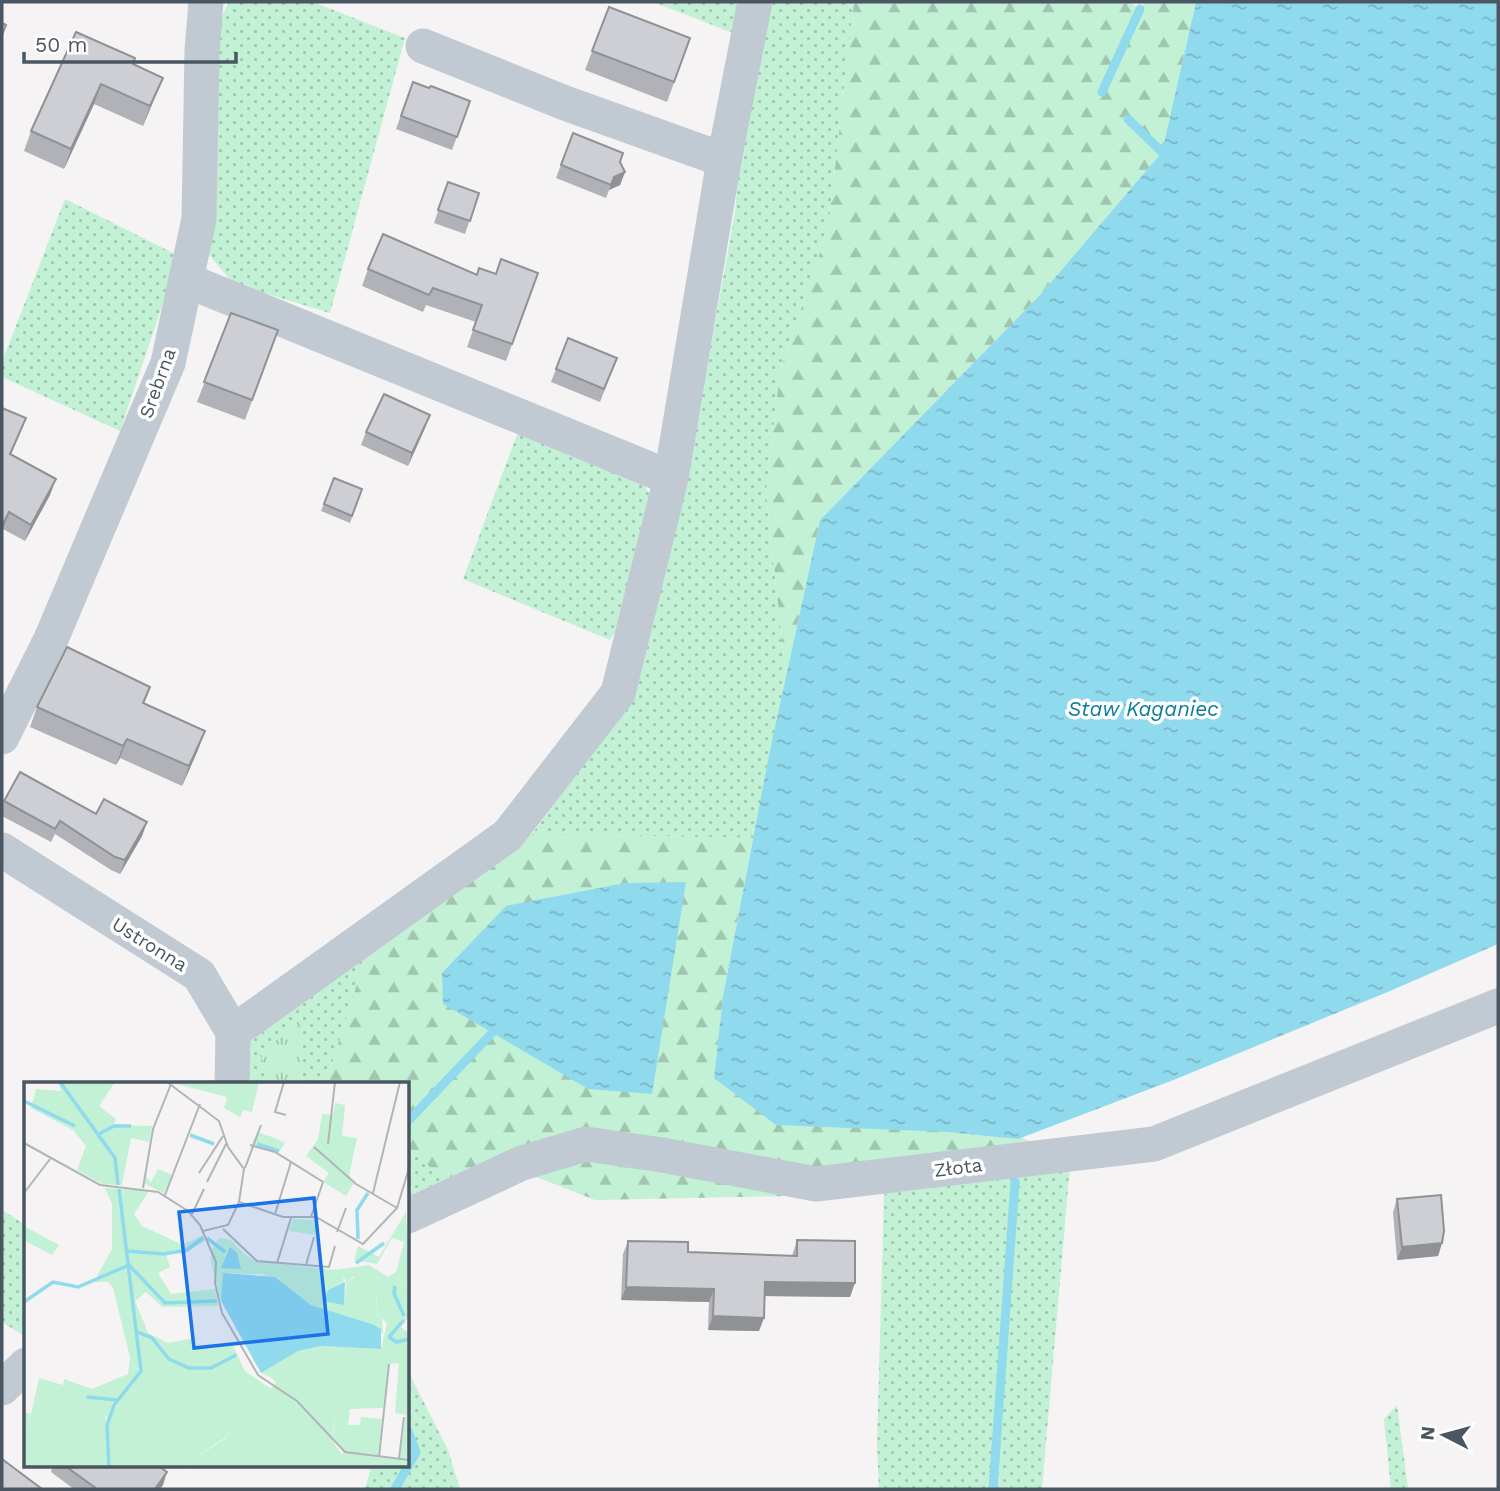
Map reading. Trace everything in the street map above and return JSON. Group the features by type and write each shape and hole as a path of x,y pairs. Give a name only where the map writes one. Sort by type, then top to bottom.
{"street":[{"name":"Srebrna","path":"2,737 51,639 168,363 199,219 202,51 206,2"},
{"path":"232,1082 233,1032 508,835 618,693 671,478 724,160 755,2"},
{"path":"423,46 565,103 724,160"},
{"path":"186,280 671,478"},
{"name":"Ustronna","path":"2,850 199,975 233,1032"},
{"name":"Złota","path":"410,1215 522,1163 586,1144 662,1155 816,1184 1154,1144 1498,1006"},
{"path":"2,1388 24,1367"}],"green space":[{"path":"229,2 313,2 405,38 330,313 234,284 204,249 221,18"},
{"path":"653,2 742,2 733,33"},
{"path":"773,2 854,2 828,229 780,371 766,493 786,677 753,838 532,834 625,709 695,433 735,212 743,115"},
{"path":"854,2 1129,2 1140,9 1145,2 1196,2 1162,152 1041,294 820,520 786,677 766,493 780,371 828,229"},
{"path":"65,199 179,256 120,431 2,377 2,362"},
{"path":"521,424 637,473 653,500 618,628 610,640 463,579"},
{"path":"532,834 753,838 723,996 714,1078 1018,1135 1070,1165 884,1194 595,1200 526,1173 454,1187 410,1151 410,1082 326,1082 366,955"},
{"path":"366,955 326,1082 242,1082 247,1044"},
{"path":"302,1017 301,1082 265,1082 264,1063 260,1055"},
{"path":"410,1151 454,1187 410,1202"},
{"path":"1070,1165 1042,1489 879,1489 877,1445 884,1194"},
{"path":"2,1210 24,1224 24,1336 2,1322"},
{"path":"410,1375 448,1450 460,1489 365,1489 372,1466 410,1466"},
{"path":"1397,1405 1408,1489 1391,1489 1384,1419"}],"water":[{"name":"Staw Kaganiec","path":"1196,2 1498,2 1498,944 1176,1079 1018,1139 948,1132 776,1125 714,1078 723,996 769,755 820,520 1041,294 1162,152"},
{"path":"686,882 652,1094 588,1089 443,1004 442,973 506,906 625,883"}],"building":[{"path":"609,7 690,38 674,82 592,51"},
{"path":"76,32 135,58 133,64 163,78 150,106 101,84 71,149 31,131"},
{"path":"413,82 470,101 457,137 401,116"},
{"path":"573,133 623,153 620,162 625,172 614,177 611,185 561,165"},
{"path":"448,182 479,193 470,221 438,210"},
{"path":"383,234 477,275 479,268 496,274 501,259 538,273 512,344 473,330 482,305 433,288 429,295 368,269"},
{"path":"231,313 278,330 252,400 204,382"},
{"path":"568,338 617,358 604,389 556,369"},
{"path":"384,394 430,415 412,453 366,432"},
{"path":"2,408 26,418 10,454 56,479 31,525 9,512 2,526"},
{"path":"334,478 362,489 352,516 324,504"},
{"path":"67,647 150,687 143,703 205,731 189,766 127,739 123,746 37,707"},
{"path":"20,772 96,814 104,799 147,822 125,860 115,857 60,821 55,829 4,801"},
{"path":"1441,1195 1444,1231 1442,1243 1402,1247 1397,1199"},
{"path":"797,1240 855,1241 855,1283 765,1282 764,1318 713,1316 714,1289 626,1287 628,1241 688,1242 688,1252 797,1256"},
{"path":"2,1459 42,1489 2,1489"},
{"path":"65,1466 158,1466 167,1472 155,1489 97,1489"}],"waterway":[{"path":"1102,92 1140,9"},
{"path":"1128,119 1162,152"},
{"path":"410,1119 492,1033"},
{"path":"993,1489 1015,1182"},
{"path":"410,1436 416,1452 410,1463"},
{"path":"395,1489 408,1466"}]}
